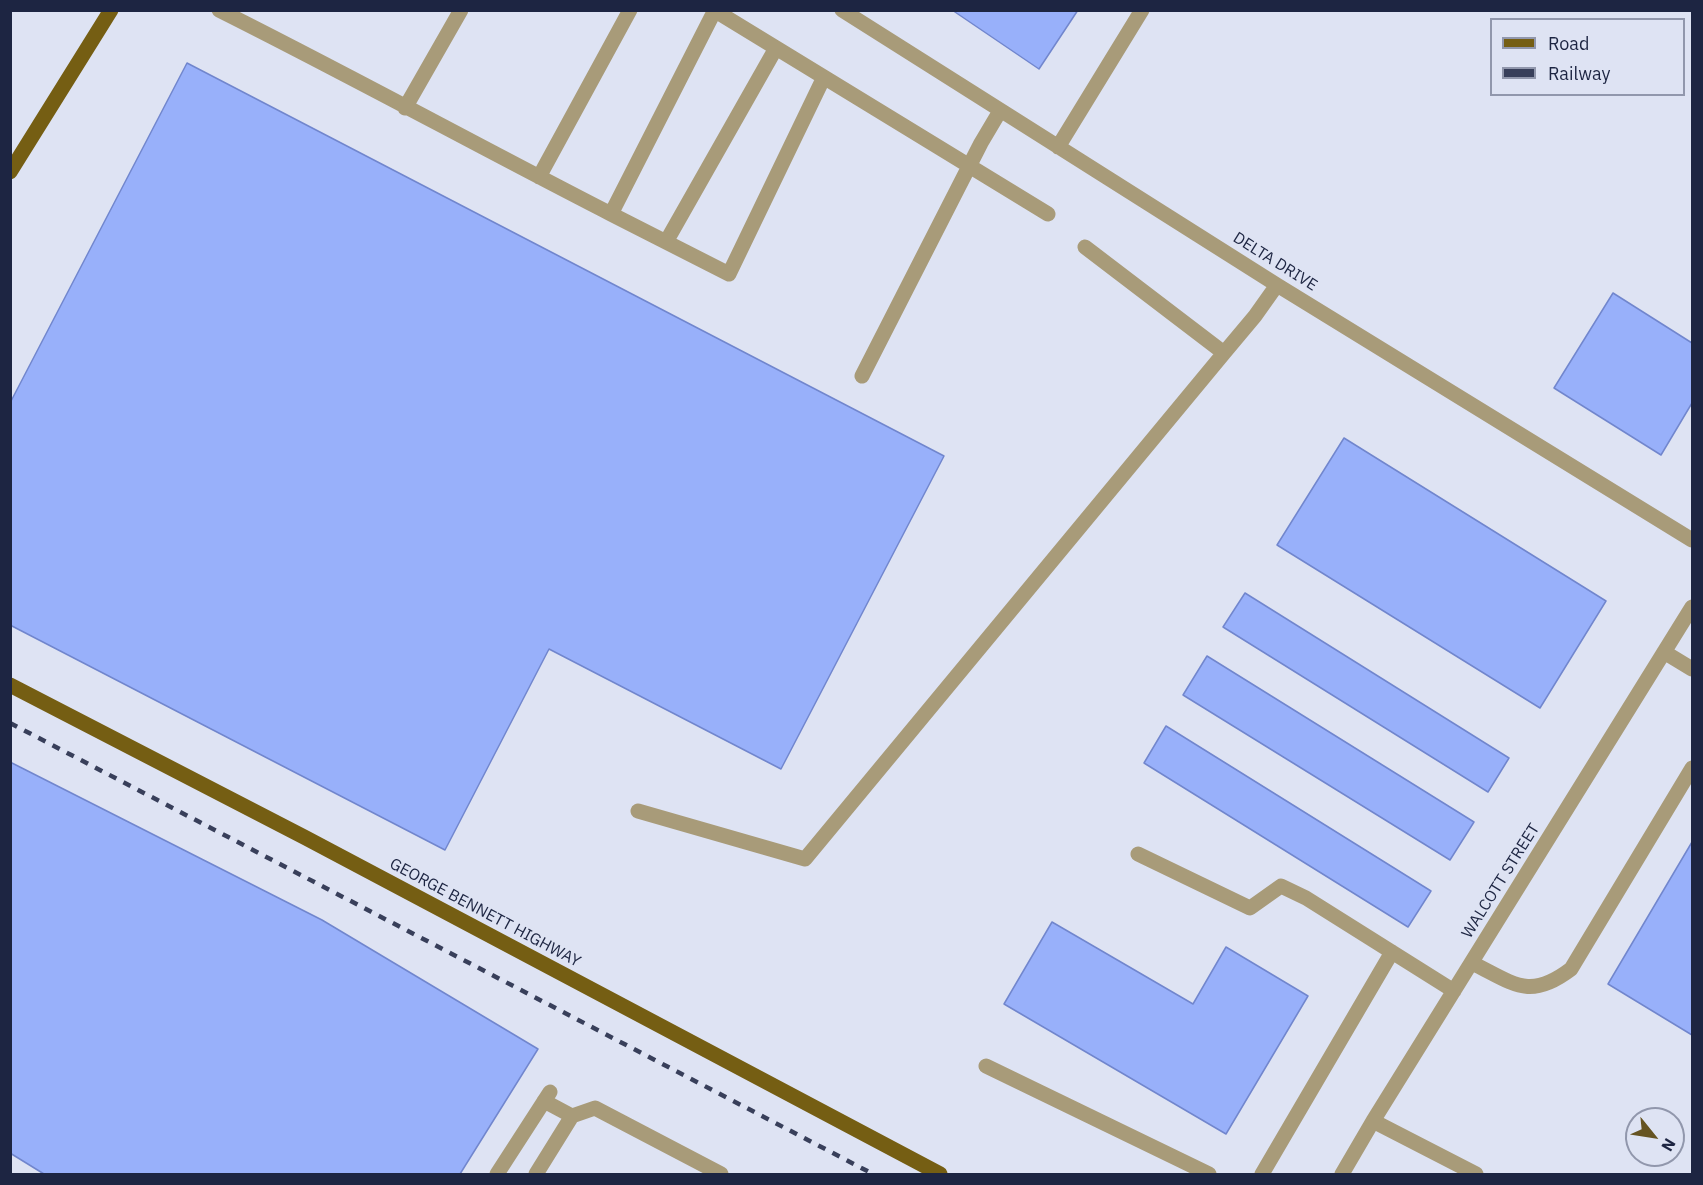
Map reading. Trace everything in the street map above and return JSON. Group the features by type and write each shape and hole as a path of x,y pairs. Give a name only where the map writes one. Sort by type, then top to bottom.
{"main road":[{"path":"10,172 111,10"},
{"name":"GEORGE BENNETT HIGHWAY","path":"10,685 940,1174"}],"street":[{"path":"219,10 729,274 824,77"},
{"path":"405,108 461,10"},
{"path":"539,177 630,10"},
{"name":"DELTA DRIVE","path":"843,10 1277,285 1692,540"},
{"path":"1058,147 1142,10"},
{"path":"610,214 715,11 1048,214"},
{"path":"666,242 776,48"},
{"path":"862,376 1000,111"},
{"path":"1085,247 1224,353"},
{"path":"638,812 805,859 1255,316 1277,285"},
{"name":"WALCOTT STREET","path":"1342,1174 1692,607"},
{"path":"1664,652 1692,669"},
{"path":"1472,963 1520,987 1543,986 1558,979 1571,969 1692,768"},
{"path":"1138,854 1251,908 1281,886 1306,898 1454,991"},
{"path":"1262,1174 1392,952"},
{"path":"986,1066 1209,1174"},
{"path":"498,1174 547,1096 572,1116"},
{"path":"536,1174 572,1116 595,1108 721,1174"},
{"path":"1374,1121 1476,1174"}],"building":[{"path":"952,10 1078,10 1039,69"},
{"path":"187,63 944,456 781,769 549,649 445,850 10,625 10,403"},
{"path":"1613,293 1692,343 1692,403 1661,455 1554,388"},
{"path":"1344,438 1606,601 1540,708 1277,545"},
{"path":"1245,593 1509,758 1488,792 1223,627"},
{"path":"1207,656 1474,822 1450,860 1183,695"},
{"path":"1166,726 1431,891 1408,927 1144,763"},
{"path":"10,762 322,920 538,1049 460,1174 44,1174 10,1153"},
{"path":"1692,842 1692,1035 1608,984"},
{"path":"1052,922 1193,1004 1226,947 1308,996 1226,1134 1004,1004"}],"railway":[{"path":"10,723 873,1174"}]}
